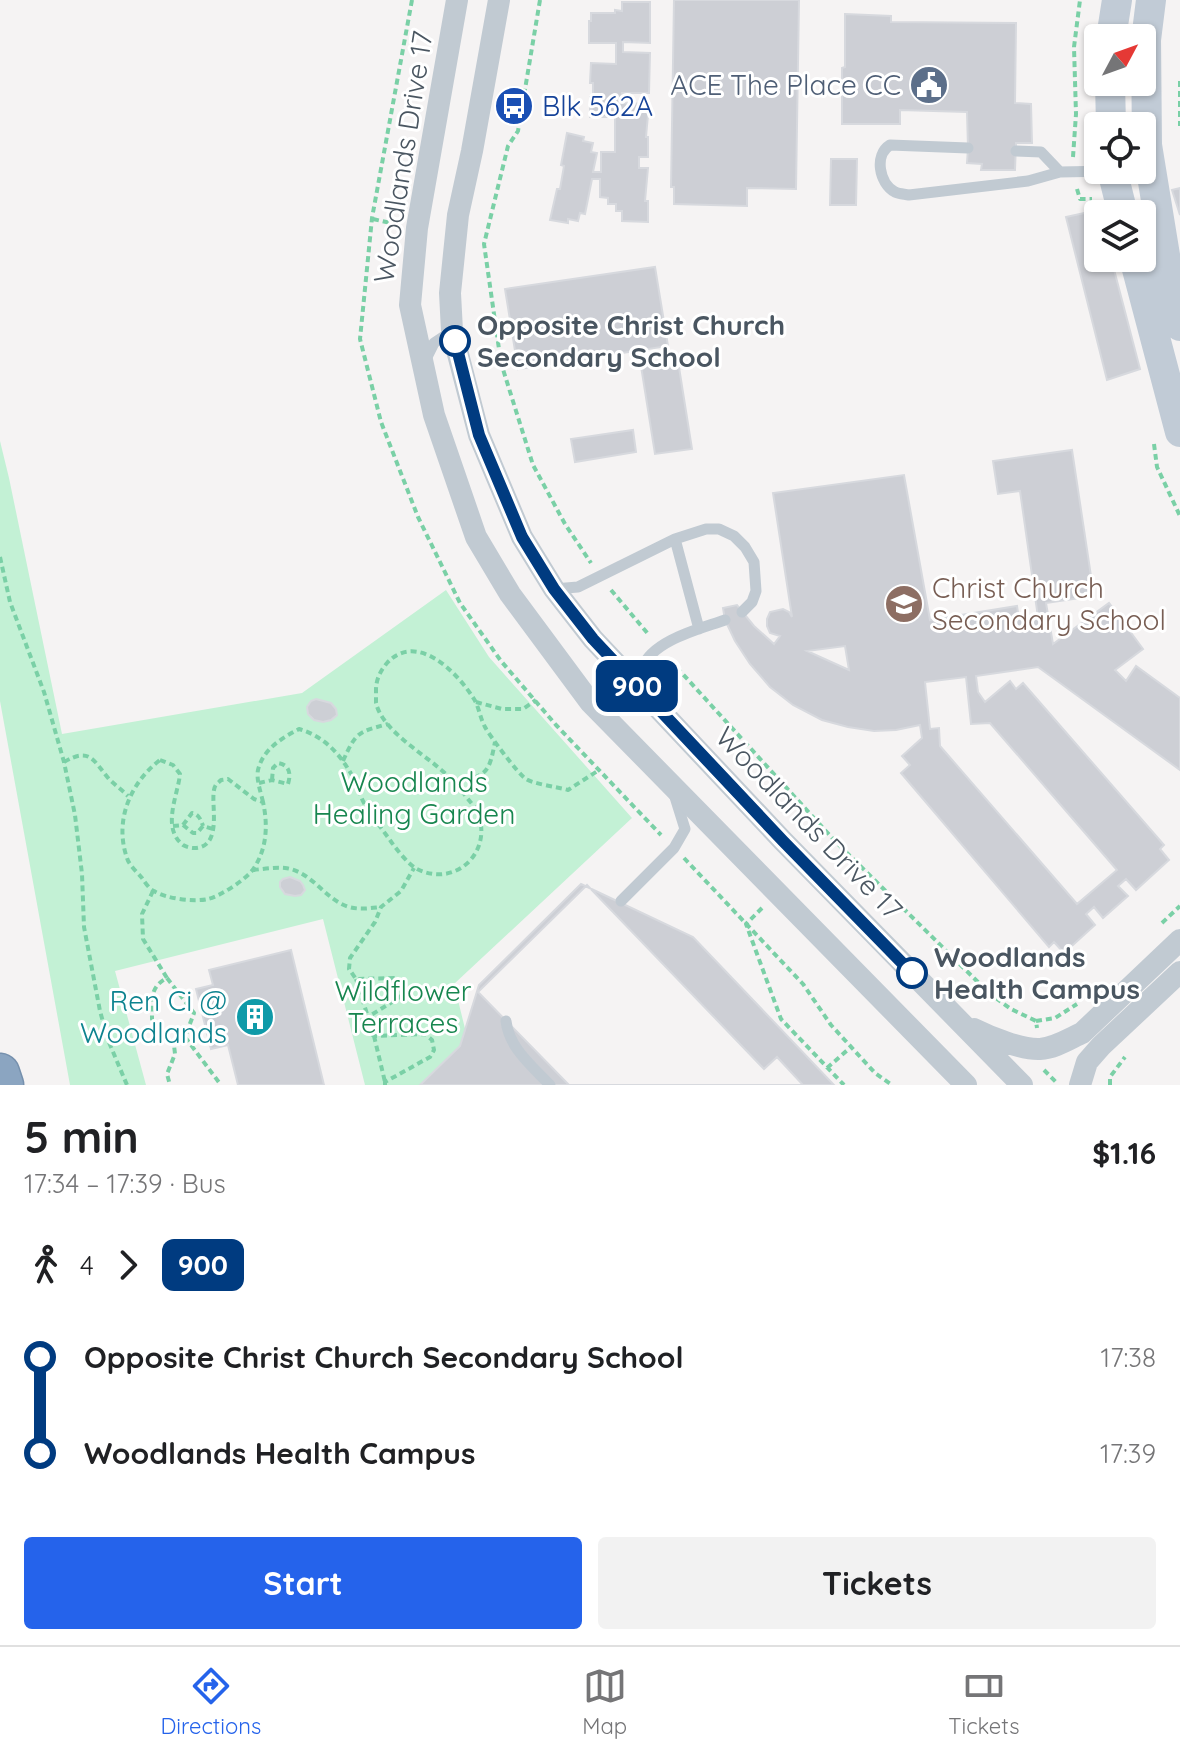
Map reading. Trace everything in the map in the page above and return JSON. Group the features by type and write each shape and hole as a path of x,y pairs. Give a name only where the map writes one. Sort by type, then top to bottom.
{"highway":[{"path":"0,1073 4,1085"}],"street":[{"name":"Woodlands Drive 17","path":"457,0 417,228 410,305 434,415 476,537 510,594 590,702 966,1085"},
{"name":"Woodlands Drive 17","path":"499,0 458,215 450,293 452,331 479,435 522,537 554,589 593,639 783,841 1022,1085"},
{"path":"1113,24 1117,0"},
{"path":"1151,0 1146,40 1147,145 1171,292 1180,326"},
{"path":"1138,272 1180,432"},
{"path":"962,1024 996,1040 1039,1049 1063,1043 1082,1033 1180,940"},
{"path":"1080,1085 1087,1062 1094,1054 1180,972"}],"lane":[{"path":"968,148 890,145 883,149 879,157 882,177 893,191 909,195 1084,171"},
{"path":"1016,151 1041,152 1066,172"},
{"path":"423,365 434,343 452,331"},
{"path":"554,589 578,587 675,539 706,529 719,529 734,536 754,562 756,591 752,602 742,612"},
{"path":"675,539 699,629"},
{"path":"638,687 642,666 659,647 684,634 725,620"},
{"path":"621,901 674,848 685,829 671,783"},
{"path":"506,1021 507,1033 514,1046 550,1085"}],"path":[{"path":"540,0 518,131 508,146 484,244 501,363 533,465 565,524 599,576 834,840 990,994 1011,1009 1036,1021 1055,1018 1077,1004"},
{"path":"1080,0 1074,47 1076,114 1066,172 1080,199 1084,200"},
{"path":"1180,81 1180,126"},
{"path":"0,557 10,602 44,692 64,762 75,815 84,927 100,1011 108,1040 127,1085"},
{"path":"263,802 254,799 228,779 221,780 215,786 213,829 206,845 196,849 185,847 176,836 172,813 180,774 173,765 160,760 149,768 128,796 122,827 127,860 153,891 178,900 209,899 232,887 253,870 267,829 263,802 257,772 264,756 277,740 299,729 314,733 333,746 355,780 364,803 414,868 436,876 456,871 470,863 480,844 481,825 477,811 455,782 400,737 376,703 376,684 381,670 404,652 424,653 458,677 476,702 484,726 527,780 568,790 599,770"},
{"path":"476,702 502,709 523,709 536,700"},
{"path":"343,761 352,741 361,732 388,724"},
{"path":"455,782 476,778 484,773 491,764 495,742"},
{"path":"64,762 83,754 95,759 110,780 128,796"},
{"path":"259,783 272,780 288,784 289,769 278,763 273,768 272,780"},
{"path":"183,825 192,813 196,814 203,826"},
{"path":"173,826 183,825 193,833 203,826"},
{"path":"203,826 213,829"},
{"path":"253,870 287,868 305,875 346,906 360,909 381,907"},
{"path":"374,1036 385,1083 430,1057 434,1050 432,1040 425,1034 374,1036 367,1031 368,1017 356,979 349,969 350,958 375,922 381,907 401,891 414,868"},
{"path":"153,891 142,914 143,939 194,1013 185,1037 221,1085"},
{"path":"1157,928 1180,906"},
{"path":"746,924 781,1019 844,1085"},
{"path":"167,978 157,983 152,992 152,1019 174,1045 175,1054 167,1074 170,1085"},
{"path":"356,979 394,978 402,981 406,990 368,1017"},
{"path":"1036,1021 1038,1064 1061,1085"},
{"path":"827,1068 851,1047"}],"green space":[{"name":"Woodlands Healing Garden","path":"0,441 62,734 302,693 446,590 489,657 632,818 454,984 472,1057 499,1085 365,1085 323,919 115,971 146,1085 70,1085 0,701"}],"building":[{"path":"674,0 799,0 796,189 747,188 747,206 674,204 674,187 671,187"},
{"path":"622,2 650,2 650,43 623,42 623,52 650,53 649,93 622,93 622,103 649,104 648,157 639,157 639,168 648,168 645,201 648,201 648,222 622,221 622,211 616,211 616,204 608,204 608,198 600,197 600,179 592,179 585,214 580,213 578,221 550,220 557,189 560,189 567,133 593,143 591,152 597,153 593,172 601,172 601,152 615,152 615,117 590,117 593,83 590,83 591,63 616,64 616,43 589,43 589,21 591,13 622,11"},
{"name":"ACE The Place CC","path":"845,14 891,16 891,22 1016,23 1015,103 1031,104 1032,143 1016,143 1015,170 981,170 982,164 967,163 967,112 900,110 900,124 842,124"},
{"path":"831,159 857,159 856,205 830,205"},
{"path":"1180,188 1180,215 1172,190"},
{"path":"1084,213 1084,272 1115,272 1140,369 1107,380 1066,217"},
{"path":"655,267 668,346 518,369 505,289"},
{"path":"678,361 692,449 655,454 641,366"},
{"path":"633,430 636,452 575,462 571,439"},
{"path":"1072,450 1094,596 1046,603 1053,644 1109,603 1143,649 1115,670 1126,681 1136,666 1180,698 1180,770 1038,667 976,676 978,692 985,702 1010,681 1016,689 1023,683 1164,845 1160,849 1169,860 1136,890 1126,879 1118,886 1128,896 1103,918 1094,907 1086,914 1095,925 1064,953 1054,942 1049,947 901,773 910,765 902,756 922,738 920,725 874,731 848,727 822,720 793,705 770,687 750,664 735,641 723,608 737,605 774,644 780,636 770,633 767,626 770,612 783,609 792,617 773,493 904,475 930,620 1017,606 1019,619 1038,617 1020,491 998,494 993,461","holes":["845,646 849,670 807,651","966,677 971,724 990,723 1117,870 1077,904 940,746 939,728 930,729 925,682"]},
{"path":"316,699 331,703 337,715 323,722 314,720 308,714 307,707"},
{"path":"290,877 303,885 305,890 301,895 285,894 280,887 283,879"},
{"path":"581,884 693,937 834,1085 420,1085 460,1046 479,985"},
{"path":"587,885 764,1069 777,1057 803,1085 569,1085 478,992"},
{"name":"Ren Ci @ Woodlands","path":"291,950 324,1085 238,1085 228,1045 211,1049 196,989 213,985 209,970"}],"bus line":[{"name":"900","path":"455,341 479,435 522,537 554,589 593,639 912,973"}],"place":[{"name":"ACE The Place CC","path":"929,85"},
{"name":"Blk 562A","path":"514,106"},
{"name":"Opposite Christ Church Secondary School","path":"455,341"},
{"name":"Christ Church Secondary School","path":"904,604"},
{"name":"Woodlands Health Campus","path":"912,973"},
{"name":"Ren Ci @ Woodlands","path":"255,1017"}],"park label":[{"name":"Wildflower Terraces","path":"403,1007"}]}
